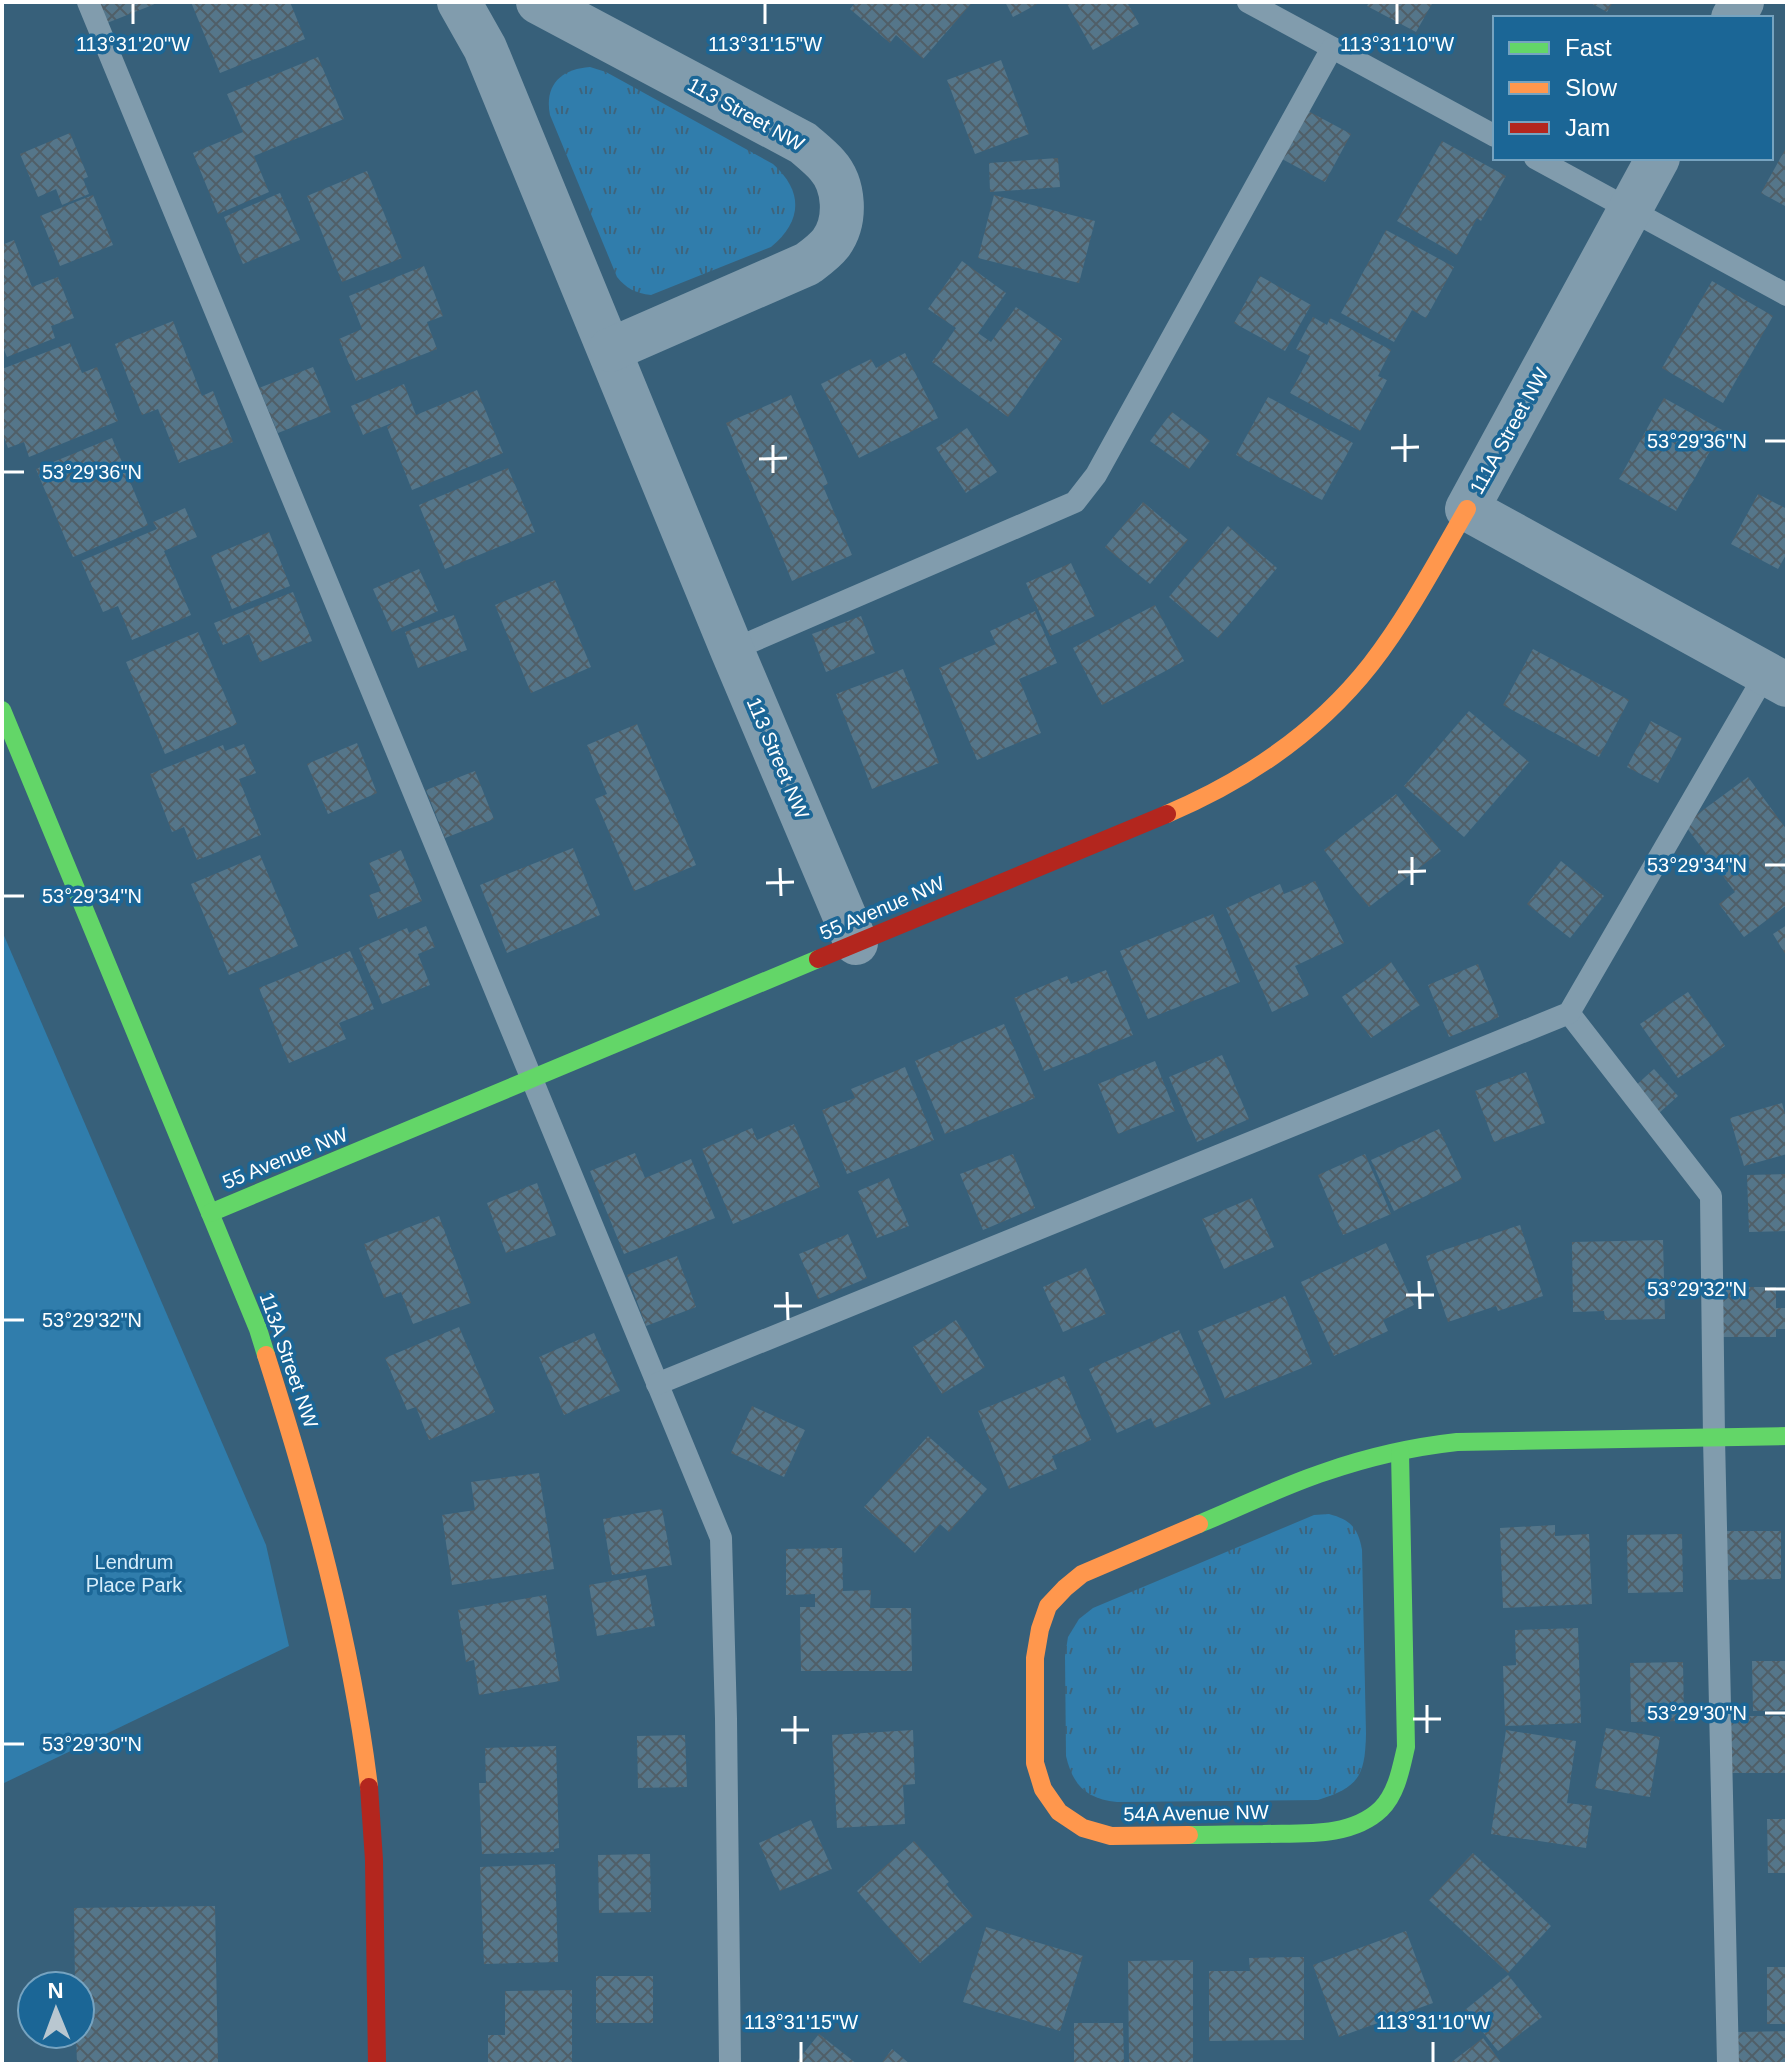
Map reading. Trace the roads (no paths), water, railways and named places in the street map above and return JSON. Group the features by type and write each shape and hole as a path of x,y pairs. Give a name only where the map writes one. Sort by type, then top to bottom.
{"street":[{"name":"113 Street NW","path":"459,2 485,48 856,943"},
{"name":"113 Street NW","path":"538,2 803,143 829,167 842,194 841,216 833,240 807,264 610,350"},
{"name":"111A Street NW","path":"1657,160 1467,509 1776,679"},
{"name":"55 Avenue NW","path":"210,1213 1185,806 1250,772 1299,737 1356,683 1405,614 1467,509"},
{"name":"113A Street NW","path":"2,710 258,1329 314,1514 342,1628 363,1737 373,1826 377,2064"},
{"name":"54A Avenue NW","path":"1400,1452 1406,1747 1399,1780 1382,1808 1361,1823 1317,1833 1111,1836 1083,1828 1059,1812 1043,1789 1035,1763 1035,1658 1048,1606 1082,1574 1292,1485 1362,1460 1424,1446 1457,1442 1787,1436"}],"lane":[{"path":"88,2 721,1538 730,2064"},
{"path":"1248,2 1493,135"},
{"path":"732,650 1075,502 1096,475 1332,48"},
{"path":"1539,160 1787,295"},
{"path":"657,1384 1569,1013 1776,679"},
{"path":"1569,1013 1711,1196 1728,2064"}],"park label":[{"name":"Lendrum Place Park","path":"134,1574"}]}
